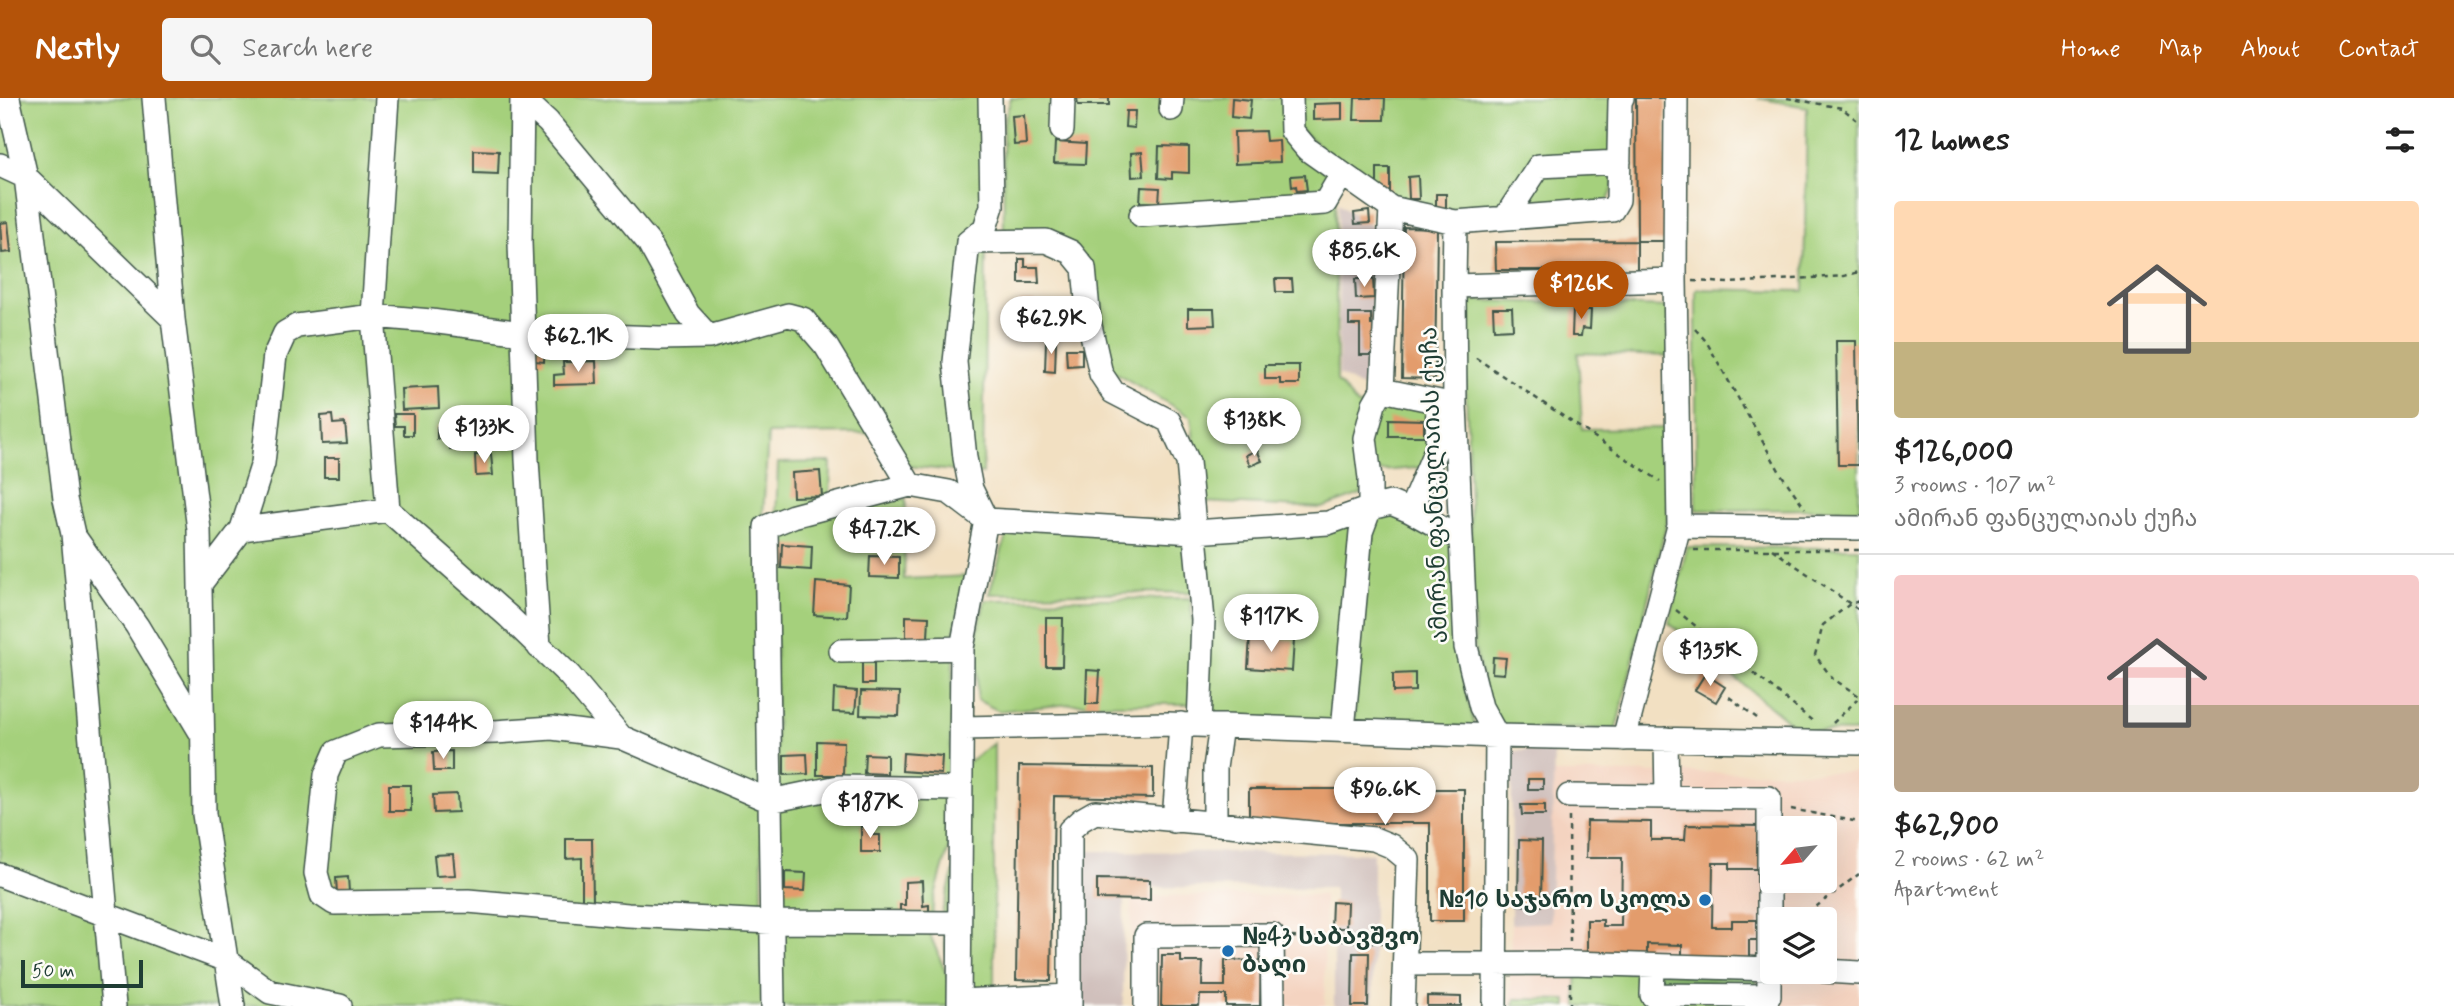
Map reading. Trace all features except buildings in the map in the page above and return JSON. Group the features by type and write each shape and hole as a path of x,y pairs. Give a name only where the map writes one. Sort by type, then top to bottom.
{"street":[{"path":"8,98 26,177 65,499 73,534 114,1006"},
{"path":"154,98 173,320 199,530 204,814 233,1006 216,1006"},
{"path":"387,98 373,316 388,510 509,617 569,675 621,737"},
{"path":"539,647 527,460 520,242 522,98 548,122 649,243 688,314 709,337"},
{"path":"990,98 992,206 985,228 968,242 955,362 971,489 986,520 962,648 959,1004 1070,1001 1070,830 1095,812 1374,839 1391,846 1408,860 1403,1006"},
{"path":"1062,130 1063,98"},
{"path":"1292,98 1292,131 1307,149 1391,208 1455,222 1612,210 1618,200 1622,98"},
{"path":"1624,738 1679,526 1675,280 1676,98"},
{"path":"1505,218 1539,166 1619,162"},
{"path":"0,165 26,177 173,320"},
{"path":"1141,215 1325,203 1342,174"},
{"path":"1343,730 1361,532 1370,508 1370,478 1365,438 1374,404 1382,390 1391,208"},
{"name":"ამირან ფანცულაიას ქუჩა","path":"1455,222 1455,345 1447,404 1461,539 1466,647 1481,707 1497,736"},
{"path":"968,242 1046,241 1071,253 1084,268 1089,321 1101,374 1113,392 1169,421 1188,462 1203,620 1201,725 1174,821"},
{"path":"1454,286 1675,280"},
{"path":"200,584 242,529 263,463 275,355 285,333 297,326 373,316 523,333 709,337 788,315 803,319 826,346 910,485"},
{"path":"1382,390 1447,404 1437,447 1410,511"},
{"path":"773,1006 766,527 793,516 910,485 949,492 986,520 1194,532 1328,523 1391,503 1461,539"},
{"path":"242,529 388,510"},
{"path":"1679,526 1859,528"},
{"path":"73,534 144,636 202,733"},
{"path":"841,652 962,648"},
{"path":"1201,725 1215,768 1215,823"},
{"path":"961,728 1201,725 1497,736 1859,743"},
{"path":"959,923 771,922 628,915 468,901 334,903 323,895 316,873 326,775 336,752 379,735 552,728 621,737 770,801 838,787 960,789"},
{"path":"1495,1006 1497,736"},
{"path":"1666,739 1667,797"},
{"path":"1569,796 1769,799 1770,907"},
{"path":"0,875 226,960 270,992 340,1006"},
{"path":"1146,1006 1146,936 1272,935 1273,1006"},
{"path":"1406,954 1496,963 1653,967 1652,995 1769,996 1769,984"},
{"path":"1837,971 1859,972"}],"path":[{"path":"1787,98 1842,108 1859,122"},
{"path":"1675,280 1729,282 1844,276 1859,272"},
{"path":"1676,309 1706,341 1781,474 1819,528"},
{"path":"1455,345 1680,494"},
{"path":"1772,549 1859,610"},
{"path":"1691,550 1859,550"},
{"path":"1828,728 1859,697 1832,678 1815,655 1823,625 1850,604 1859,601"},
{"path":"1675,609 1820,727 1808,727"},
{"path":"1729,697 1770,727"},
{"path":"1569,796 1570,1006"},
{"path":"1791,809 1859,822"},
{"path":"1816,907 1859,874"},
{"path":"1272,935 1406,954"}],"shaded area":[{"path":"1338,203 1376,230 1378,376 1361,387 1339,375"},
{"path":"1554,750 1550,922 1511,924 1512,751"},
{"name":"№10 საჯარო სკოლა","path":"1859,772 1859,1006 1510,1006 1511,924 1550,921 1553,773"},
{"path":"1079,851 1373,853 1373,1006 1334,1006 1334,888 1124,887 1123,1006 1079,1006"},
{"name":"№43 საბავშვო ბაღი","path":"1324,895 1325,1006 1132,1006 1131,896"}],"green space":[{"path":"0,98 988,98 983,474 907,466 871,433 768,434 762,532 762,1006 0,1006"},
{"path":"1011,98 1288,98 1288,139 1335,180 1337,381 1358,406 1446,400 1452,465 1369,472 1361,494 1322,508 1202,502 1191,417 1108,368 1097,318 1092,268 1004,239 1003,126"},
{"path":"1297,98 1611,98 1613,188 1606,206 1455,218 1385,201 1296,126"},
{"path":"1757,98 1859,98 1859,509 1696,510 1696,289 1804,291 1807,107"},
{"path":"1463,300 1669,307 1670,356 1578,353 1582,429 1669,428 1668,517 1616,729 1509,728 1491,718 1475,649"},
{"path":"831,462 830,497 906,499 904,579 969,576 954,632 949,790 956,823 933,902 931,937 953,990 952,1006 778,1006 775,550 778,463"},
{"path":"1013,513 1323,528 1362,514 1335,723 1204,716 1203,592 989,594"},
{"path":"1402,514 1450,540 1463,681 1475,727 1354,724 1371,519"},
{"path":"1687,547 1859,548 1859,732 1800,731 1669,623"},
{"path":"1190,598 1193,623 1190,704 1071,704 999,711 977,700 978,630 985,600"},
{"path":"994,743 994,991 968,992 946,953 942,912 965,833 963,766"},
{"path":"1576,969 1648,973 1730,1006 1577,1006"},
{"path":"1658,970 1757,970 1757,994 1658,994"},
{"path":"1515,999 1567,1000 1567,1006 1514,1006"}],"place":[{"name":"№10 საჯარო სკოლა","path":"1705,900"},
{"name":"№43 საბავშვო ბაღი","path":"1228,951"}]}
